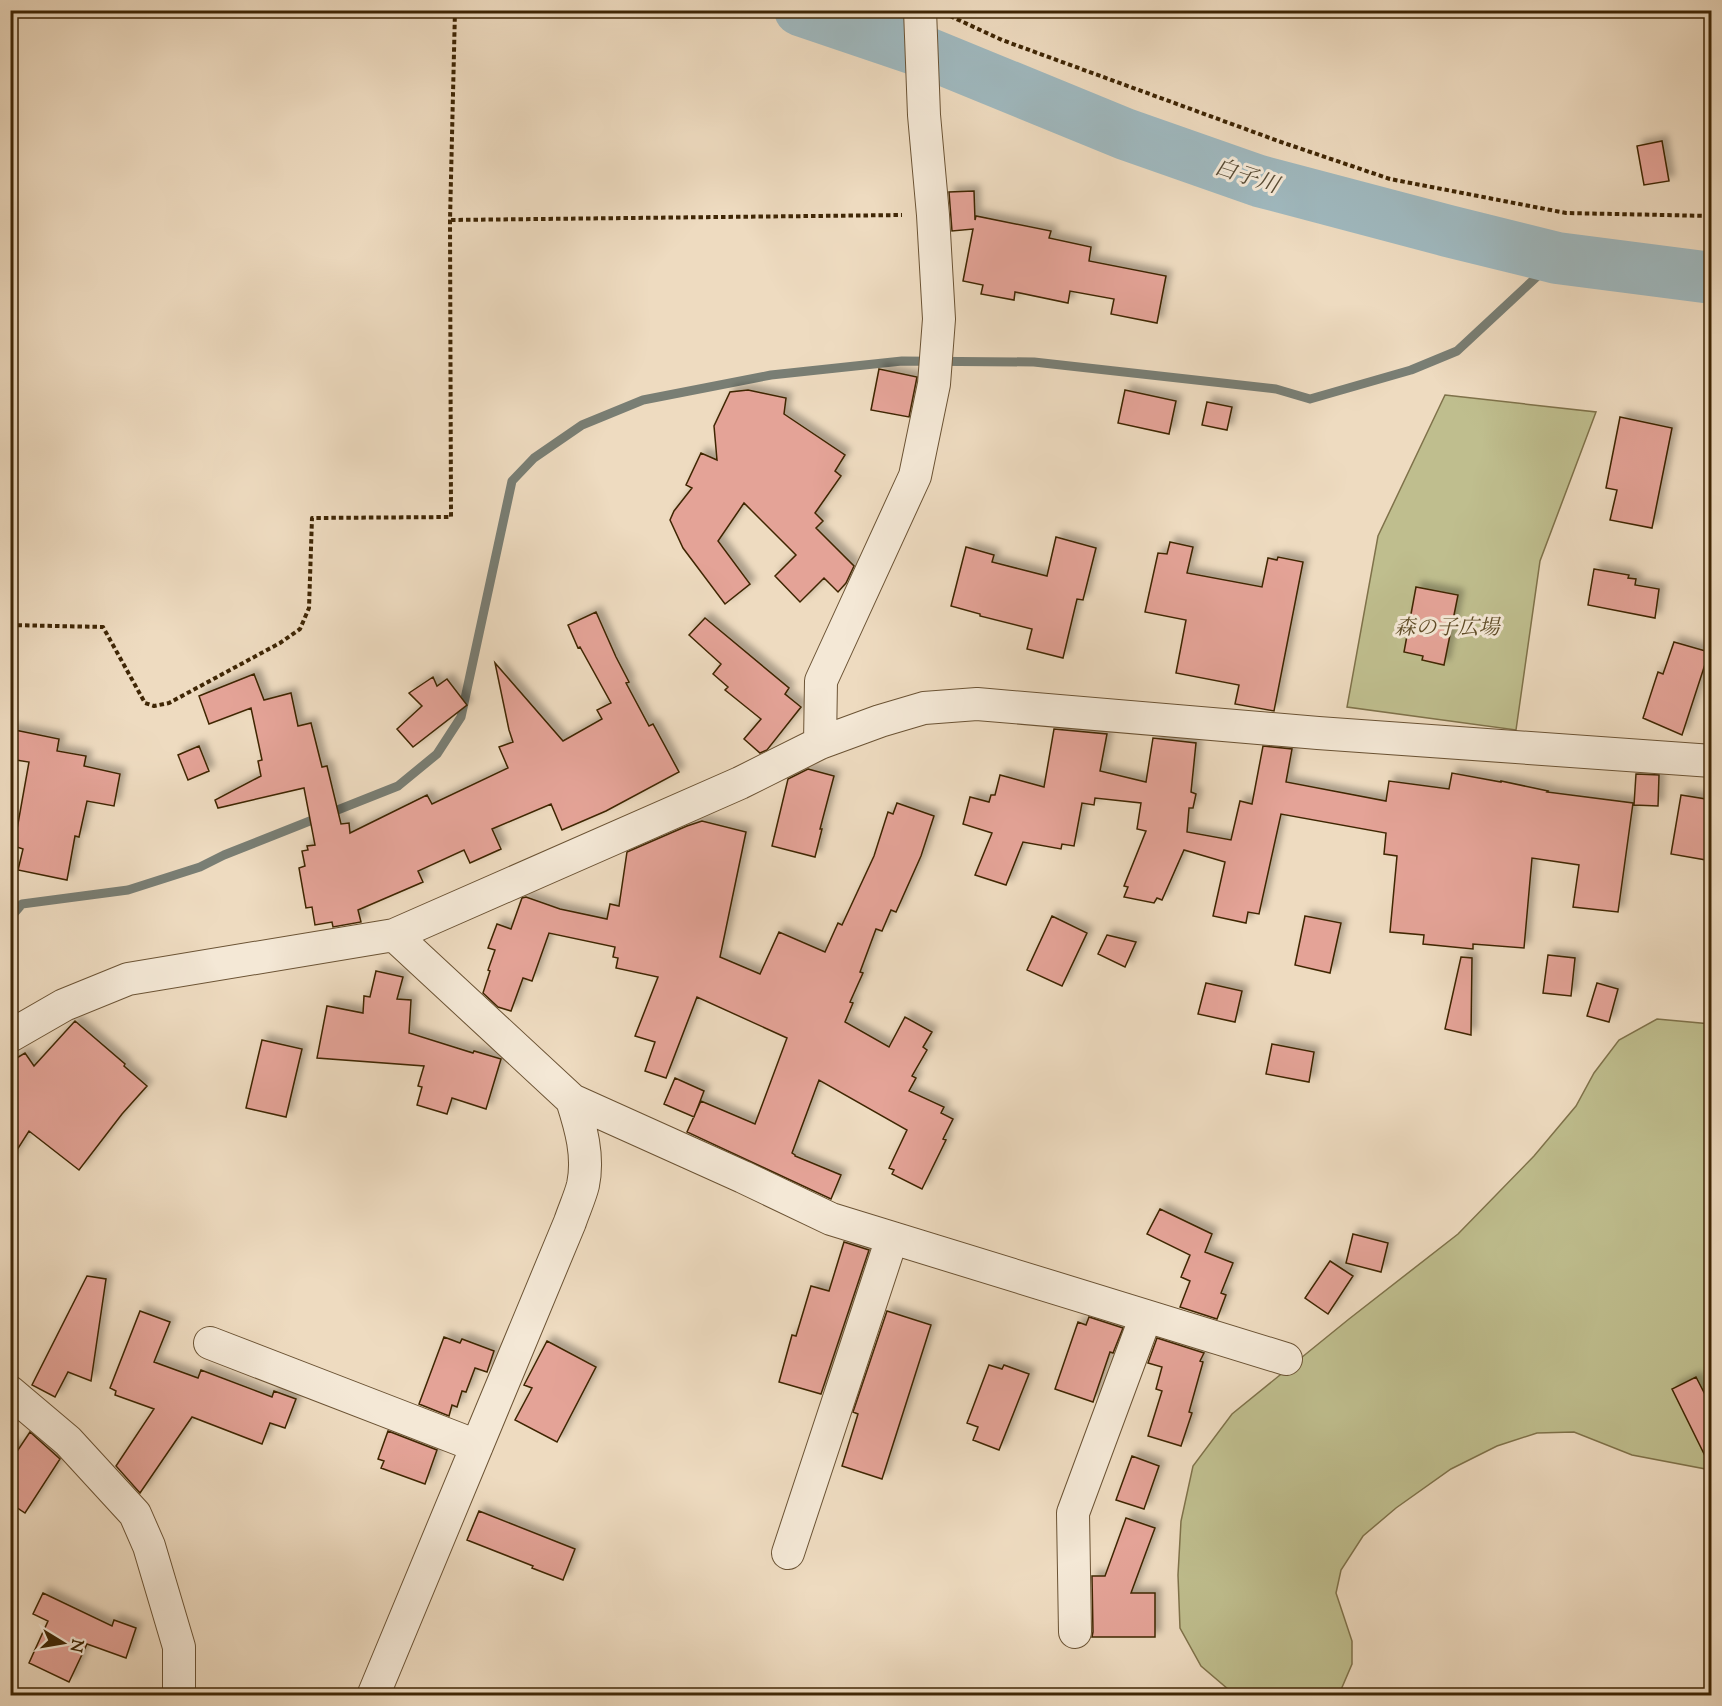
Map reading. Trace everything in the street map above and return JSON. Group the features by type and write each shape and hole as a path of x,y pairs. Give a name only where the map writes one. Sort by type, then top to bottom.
{"street":[{"path":"820,743 821,681 915,476 934,384 939,319 924,115 930,13"},
{"path":"10,1036 64,1005 128,979 394,935 740,783 820,743 924,708 977,704 1318,733 1712,761"},
{"path":"394,935 572,1101 831,1219 1286,1359"},
{"path":"373,1695 566,1232 583,1186 585,1162 582,1130 572,1101"},
{"path":"788,1553 892,1238"},
{"path":"1075,1632 1073,1513 1146,1316"},
{"path":"210,1343 477,1446"},
{"path":"10,1392 68,1441 135,1514 149,1546 179,1647 179,1695"}],"path":[{"path":"10,625 103,627 145,703 154,706 162,705 280,643 300,629 309,608 312,518 451,517 450,220 455,10"},
{"path":"930,13 1281,142 1390,179 1566,213 1712,216"},
{"path":"450,220 933,214"}],"green space":[{"name":"森の子広場","path":"1445,395 1596,412 1540,561 1516,730 1347,707 1378,536"},
{"path":"1657,1019 1711,1024 1712,1247 1707,1258 1708,1278 1712,1282 1711,1470 1632,1455 1574,1432 1537,1433 1497,1446 1451,1469 1396,1508 1363,1536 1341,1570 1336,1593 1352,1641 1352,1664 1340,1692 1336,1695 1235,1695 1201,1666 1180,1628 1178,1575 1181,1521 1193,1466 1232,1414 1458,1234 1534,1156 1576,1106 1594,1073 1619,1040"}],"building":[{"path":"1662,141 1669,181 1644,185 1637,146"},
{"path":"974,191 975,220 976,216 1051,231 1049,238 1091,247 1089,261 1166,276 1157,323 1111,314 1114,299 1070,291 1068,303 1015,292 1014,300 981,294 983,285 963,281 973,229 952,231 949,192"},
{"path":"879,369 917,377 909,417 871,410"},
{"path":"748,390 786,398 784,414 845,455 835,471 841,476 815,513 823,521 816,528 854,566 846,583 838,592 824,578 800,602 775,576 796,555 744,503 718,541 750,584 725,604 683,548 670,520 674,511 692,488 686,485 701,453 717,460 714,426 730,392"},
{"path":"1125,390 1176,401 1169,434 1118,423"},
{"path":"1207,402 1232,407 1227,430 1202,425"},
{"path":"1620,417 1672,428 1652,528 1610,520 1617,490 1606,488"},
{"path":"1056,537 1096,548 1083,600 1077,599 1063,658 1027,649 1032,629 951,606 966,547 994,555 992,562 1047,576"},
{"path":"1170,542 1193,547 1187,573 1262,587 1268,558 1277,560 1278,557 1303,562 1274,711 1235,704 1239,685 1176,673 1186,620 1145,612 1158,553 1167,554"},
{"path":"1594,569 1629,575 1628,578 1636,579 1635,585 1659,589 1655,618 1588,605"},
{"path":"1416,587 1458,595 1444,665 1422,660 1423,656 1404,652"},
{"path":"596,612 629,682 626,683 649,726 653,724 679,772 606,811 562,830 551,804 492,829 501,849 470,863 464,850 418,871 423,882 358,910 361,922 333,927 332,922 315,925 312,907 306,908 299,868 305,866 302,851 308,850 307,846 315,845 304,788 218,808 215,800 261,776 258,761 262,760 251,708 209,724 199,696 254,674 264,700 291,693 298,726 311,723 322,767 327,766 341,824 349,823 350,833 427,795 432,804 508,768 499,747 513,742 495,663 563,741 602,719 597,710 611,703 580,647 578,648 568,625"},
{"path":"705,618 789,688 785,694 801,707 767,750 760,753 744,739 761,719 725,690 728,687 713,674 721,664 689,635"},
{"path":"1674,642 1709,652 1682,735 1643,718 1658,672 1663,674"},
{"path":"433,677 437,686 447,679 467,705 413,747 397,729 422,706 409,693"},
{"path":"10,729 59,739 57,751 86,756 84,766 120,774 114,806 87,801 79,837 75,836 67,880 18,870 23,849 14,846 29,762 10,759"},
{"path":"1054,729 1107,734 1100,771 1146,782 1153,738 1196,743 1191,792 1196,794 1193,808 1189,808 1187,832 1231,840 1240,801 1252,804 1263,746 1292,749 1286,782 1386,801 1389,781 1449,789 1452,773 1547,792 1633,803 1618,912 1573,907 1579,865 1532,858 1524,948 1473,944 1473,949 1423,944 1424,935 1390,932 1397,856 1384,854 1386,833 1281,814 1259,914 1248,912 1246,923 1213,916 1225,862 1184,850 1162,900 1157,898 1154,903 1124,897 1128,887 1124,886 1146,831 1137,829 1141,803 1095,798 1094,805 1082,803 1074,846 1062,844 1061,849 1023,842 1006,885 975,875 992,833 963,824 970,797 989,802 991,795 995,795 1000,775 1044,787"},
{"path":"199,746 209,771 188,780 178,755"},
{"path":"808,769 834,776 815,857 772,846 788,779"},
{"path":"1636,774 1659,775 1658,806 1634,805"},
{"path":"1681,795 1712,800 1712,861 1671,854"},
{"path":"897,803 934,816 921,856 896,912 891,910 882,931 876,929 845,1022 889,1047 905,1017 932,1032 923,1047 927,1050 912,1076 916,1078 909,1091 944,1107 941,1113 953,1119 943,1139 946,1140 922,1189 892,1174 894,1170 889,1168 907,1130 819,1080 792,1153 841,1175 831,1199 687,1132 701,1101 755,1124 787,1038 697,997 666,1078 645,1071 655,1042 635,1036 658,977 616,968 618,958 613,957 615,947 549,933 532,981 523,978 511,1011 498,1007 483,993 495,950 488,948 497,924 511,929 522,898 526,897 560,909 607,919 610,904 619,906 627,852 702,821 746,832 720,957 760,974 779,932 825,952 838,923 842,925 874,856 888,812 893,814"},
{"path":"1052,916 1087,933 1062,986 1027,970"},
{"path":"1305,916 1341,923 1330,973 1295,965"},
{"path":"1107,935 1136,942 1125,967 1098,954"},
{"path":"1548,955 1575,958 1571,996 1543,993"},
{"path":"1461,957 1472,958 1471,1035 1445,1029"},
{"path":"376,971 403,977 397,999 411,1000 409,1033 473,1053 474,1051 501,1059 486,1109 452,1098 447,1114 417,1105 422,1087 418,1086 424,1066 317,1058 327,1006 363,1013 364,996 370,997"},
{"path":"1206,983 1242,991 1235,1022 1198,1014"},
{"path":"1597,983 1618,989 1609,1022 1587,1016"},
{"path":"75,1021 147,1086 122,1114 79,1170 29,1131 10,1161 10,1062 25,1053 34,1066"},
{"path":"262,1040 302,1049 286,1117 246,1108"},
{"path":"1272,1044 1314,1052 1309,1082 1266,1074"},
{"path":"675,1078 704,1091 694,1117 664,1104"},
{"path":"1160,1209 1212,1234 1205,1252 1233,1263 1221,1293 1226,1295 1217,1319 1180,1307 1190,1281 1181,1277 1190,1255 1147,1234"},
{"path":"1353,1234 1388,1243 1381,1272 1346,1263"},
{"path":"844,1242 869,1250 821,1394 779,1382 792,1335 796,1336 811,1286 829,1291"},
{"path":"1330,1261 1353,1276 1328,1314 1305,1298"},
{"path":"87,1276 106,1279 91,1381 68,1372 55,1397 32,1385"},
{"path":"140,1311 170,1322 154,1362 198,1378 201,1370 272,1397 274,1391 296,1399 285,1428 270,1423 262,1444 192,1417 140,1493 116,1466 154,1409 115,1395 116,1391 110,1388"},
{"path":"887,1311 931,1325 882,1479 842,1466 858,1414 853,1412"},
{"path":"1089,1317 1123,1328 1113,1353 1110,1352 1093,1402 1055,1389 1078,1322 1086,1325"},
{"path":"444,1337 460,1343 462,1339 494,1351 487,1372 475,1368 466,1392 462,1391 457,1407 452,1405 449,1416 419,1404"},
{"path":"1157,1338 1204,1353 1200,1361 1203,1362 1189,1412 1192,1413 1181,1446 1148,1436 1162,1391 1156,1389 1162,1367 1148,1363"},
{"path":"547,1341 596,1367 557,1442 515,1420 532,1388 524,1385"},
{"path":"989,1365 1002,1369 1004,1365 1029,1374 999,1450 973,1440 978,1427 967,1423"},
{"path":"1696,1377 1712,1408 1712,1470 1672,1389"},
{"path":"388,1431 437,1450 425,1484 381,1468 384,1461 378,1459"},
{"path":"30,1432 60,1459 25,1513 10,1503 10,1445 18,1450"},
{"path":"1132,1456 1159,1466 1144,1509 1116,1500"},
{"path":"479,1511 575,1549 563,1580 467,1540"},
{"path":"1126,1518 1155,1528 1131,1593 1155,1593 1155,1637 1092,1637 1092,1576 1105,1576"},
{"path":"43,1593 112,1626 114,1620 136,1628 126,1658 87,1644 69,1682 29,1663 48,1621 33,1614"}],"waterway":[{"name":"白子川","path":"800,10 927,53 1125,134 1259,181 1557,258 1712,278"},
{"path":"10,918 22,904 128,890 200,867 224,855 398,786 437,754 461,717 512,481 534,458 582,425 643,400 771,375 902,361 1034,362 1276,389 1310,399 1411,370 1457,351 1557,258"}]}
